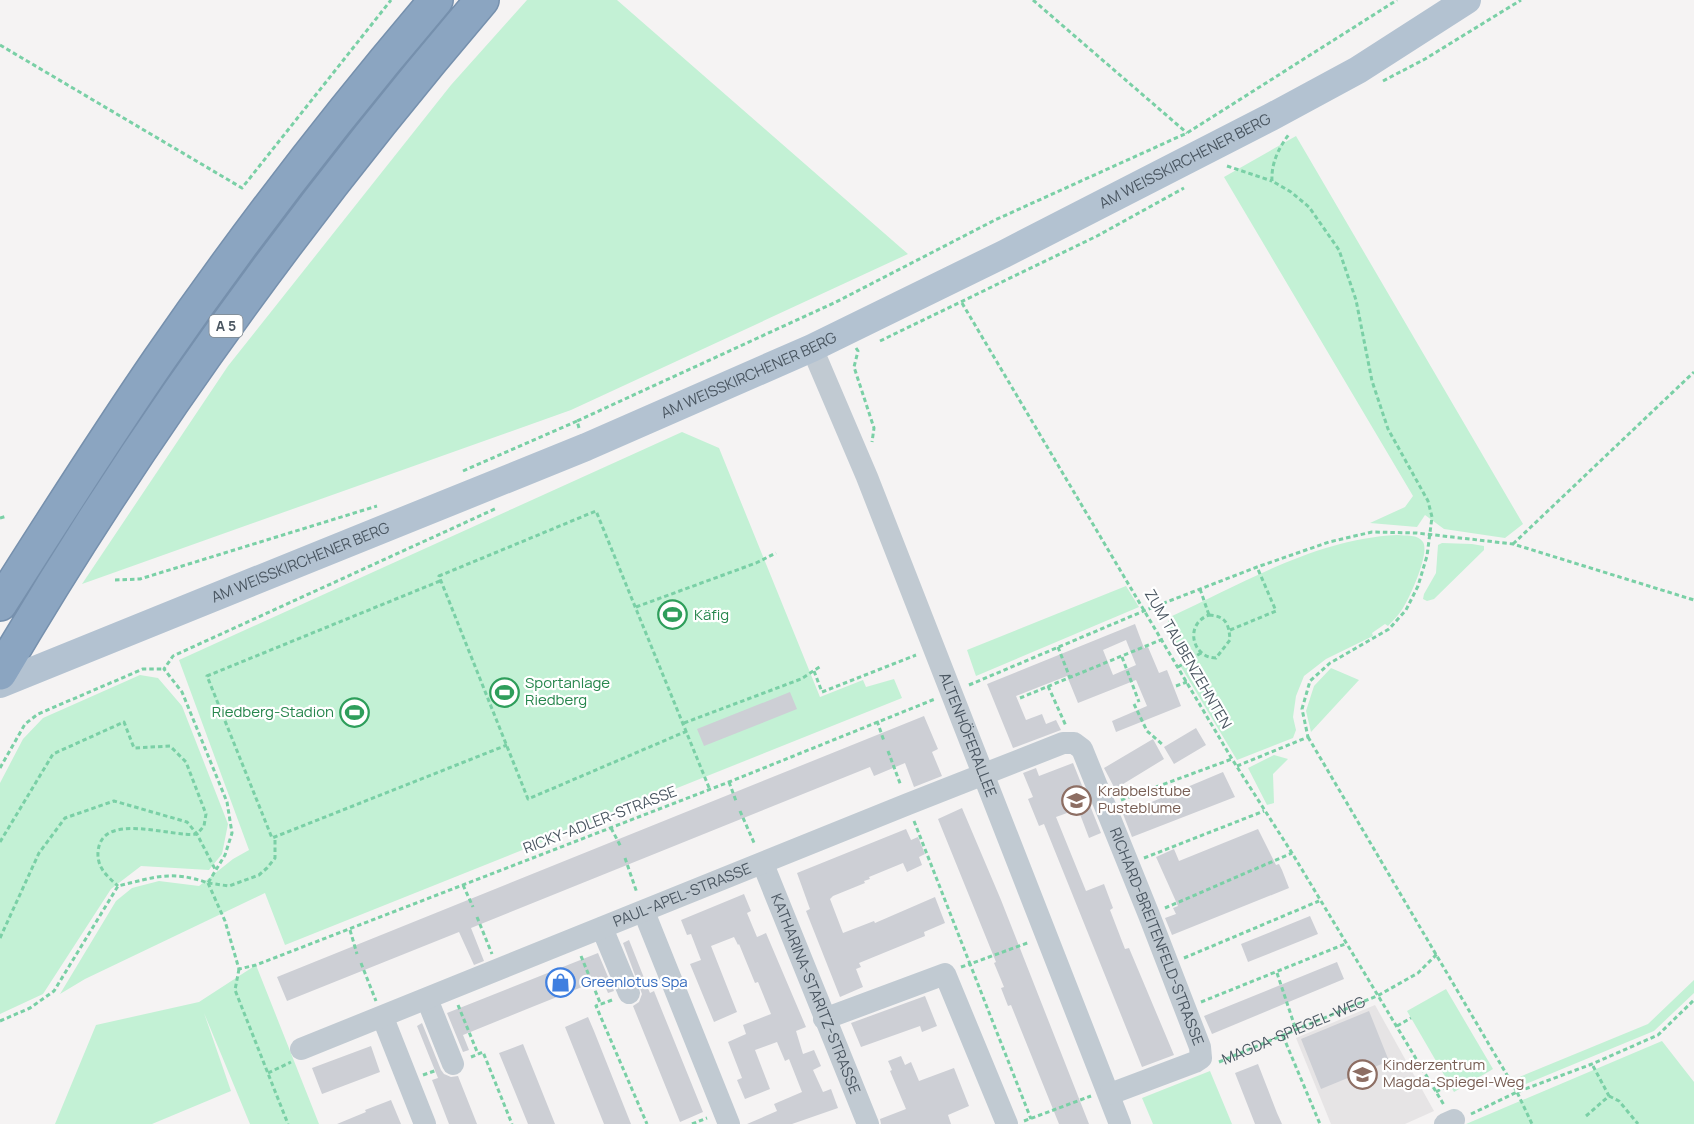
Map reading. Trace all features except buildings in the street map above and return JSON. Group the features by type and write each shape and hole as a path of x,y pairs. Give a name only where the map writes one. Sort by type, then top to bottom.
{"highway":[{"name":"A 5","path":"0,604 159,360 233,256 306,159 436,0"},
{"name":"A 5","path":"0,674 112,491 189,378 335,178 482,0"}],"main road":[{"name":"AM WEISSKIRCHENER BERG","path":"0,684 586,447 812,348 1004,254 1270,117 1358,70 1467,0"}],"street":[{"name":"ALTENHÖFERALLEE","path":"812,348 867,477 983,775 1102,1095 1120,1124"},
{"path":"983,775 1063,743 1074,743"},
{"name":"RICHARD-BREITENFELD-STRASSE","path":"1074,743 1082,749 1186,1008 1200,1047 1199,1065"},
{"name":"PAUL-APEL-STRASSE","path":"301,1049 383,1018 451,988 983,775"},
{"name":"KATHARINA-STARITZ-STRASSE","path":"763,864 866,1123"},
{"path":"644,912 729,1124"},
{"path":"602,928 629,993"},
{"path":"824,1019 945,974 1007,1124"},
{"path":"427,999 453,1064"},
{"path":"383,1018 424,1124"},
{"path":"1102,1095 1199,1065"}],"path":[{"path":"0,45 242,188 390,0"},
{"path":"1033,0 1186,133"},
{"path":"602,411 843,299 995,220 1186,133 1397,0"},
{"path":"1272,181 1271,174 1275,157 1291,131"},
{"path":"1227,166 1272,181 1291,192 1309,207 1339,250 1356,300 1372,381 1388,429 1428,501 1432,517 1427,556 1418,586 1406,610 1389,629 1330,663 1310,681 1302,709 1308,737 1517,1092 1532,1124"},
{"path":"872,345 1097,236 1186,187"},
{"name":"ZUM TAUBENZEHNTEN","path":"962,302 1232,759 1379,995 1436,1092 1449,1122"},
{"path":"860,350 854,367 874,428"},
{"path":"1513,544 1694,372"},
{"path":"455,475 577,421"},
{"path":"114,580 140,579 380,506"},
{"path":"164,669 173,656 497,508"},
{"path":"687,731 528,799 439,576 596,511 684,723 710,789"},
{"path":"0,518 7,516"},
{"name":"RICKY-ADLER-STRASSE","path":"239,969 256,966 729,782 1146,610 1329,542 1372,532 1430,534 1513,544 1694,600"},
{"path":"636,607 756,563 776,553"},
{"path":"1229,630 1276,611 1257,567"},
{"path":"441,581 207,676 272,838 507,745"},
{"path":"1200,589 1209,615"},
{"path":"1209,615 1219,615 1226,620 1229,630 1230,640 1216,658 1208,658 1201,653 1193,635 1195,624 1202,617 1209,615"},
{"path":"1020,698 1162,639"},
{"path":"1058,647 1070,678"},
{"path":"1178,667 1201,653"},
{"path":"814,671 822,692 916,655"},
{"path":"1122,657 1139,702"},
{"path":"684,723 801,679 821,666"},
{"path":"0,768 25,724 38,714 143,669 164,669"},
{"path":"164,669 182,692 227,802 232,832 225,855 208,884"},
{"path":"1176,686 1187,682"},
{"path":"1048,686 1074,743"},
{"path":"1134,704 1147,731 1162,744"},
{"path":"0,842 53,754 124,722 134,748 170,746 186,762 206,814 204,826 197,834 187,836 119,828 104,835 98,846 97,861 105,875 118,886"},
{"path":"876,722 884,741"},
{"path":"1237,766 1308,737"},
{"path":"888,752 1031,1119"},
{"path":"1105,806 1232,759"},
{"path":"729,782 736,801"},
{"path":"0,938 39,853 65,818 114,801 187,822 197,834 217,871"},
{"path":"1128,864 1264,810"},
{"path":"740,811 763,864"},
{"path":"611,828 621,847"},
{"path":"0,1020 30,1008 54,991 118,886 162,875 188,876 208,884 229,886 259,875 267,868 275,858 275,837"},
{"path":"1149,915 1292,853"},
{"path":"625,858 644,912"},
{"path":"208,884 225,921 239,969 235,990 288,1124"},
{"path":"463,885 473,907"},
{"path":"1169,965 1320,901"},
{"path":"477,917 499,970"},
{"path":"350,930 357,954"},
{"path":"573,939 601,1005"},
{"path":"970,964 1032,941"},
{"path":"1186,1008 1346,944"},
{"name":"MAGDA-SPIEGEL-WEG","path":"1199,1065 1212,1065 1379,995 1418,973 1437,954"},
{"path":"361,963 383,1018"},
{"path":"1277,973 1296,1030"},
{"path":"451,988 478,1054"},
{"path":"629,993 596,1006 647,1124"},
{"path":"1449,1122 1658,1035 1694,1000"},
{"path":"1397,1026 1411,1018"},
{"path":"1283,1036 1320,1124"},
{"path":"408,1081 483,1052 512,1124"},
{"path":"1592,1064 1609,1096 1619,1101 1638,1124"},
{"path":"1436,1092 1450,1084"},
{"path":"1017,1124 1102,1095"},
{"path":"1586,1116 1609,1096"}],"shaded area":[{"name":"Kinderzentrum Magda-Spiegel-Weg","path":"1375,1005 1434,1111 1405,1124 1331,1124 1296,1038"}],"green space":[{"path":"527,0 617,0 908,254 571,410 82,584 228,366 451,85"},
{"path":"1296,136 1523,524 1505,538 1444,529 1425,515 1417,527 1370,523 1405,507 1413,496 1224,177"},
{"name":"Sportanlage Riedberg","path":"682,432 719,448 820,697 863,680 866,687 894,679 902,698 285,945 265,893 85,979 60,994 116,901 132,888 159,881 199,886 233,859 249,850 179,660"},
{"path":"1397,535 1421,539 1424,548 1418,575 1401,611 1388,626 1385,624 1372,633 1373,636 1326,659 1304,676 1296,696 1293,717 1296,730 1293,738 1237,760 1181,667 1187,664 1166,626 1170,617 1253,577 1309,554 1367,538"},
{"path":"1442,543 1484,546 1484,550 1434,599 1427,601 1423,599 1424,594 1436,573 1438,545"},
{"path":"1126,586 1139,607 976,676 967,650"},
{"path":"1331,668 1359,680 1311,732 1306,711 1314,686"},
{"path":"140,675 158,678 182,706 228,824 222,854 209,870 141,866 111,889 43,994 0,1014 0,783 23,739 43,718"},
{"path":"1274,755 1288,759 1273,774 1274,803 1267,805 1248,768"},
{"path":"256,965 319,1124 250,1124 204,1013 231,1091 152,1124 55,1124 96,1025 199,1002"},
{"path":"1694,980 1694,993 1654,1031 1521,1086 1517,1078 1648,1024"},
{"path":"1446,989 1493,1069 1454,1092 1407,1011"},
{"path":"1662,1041 1694,1082 1694,1124 1466,1124"},
{"path":"1210,1071 1232,1124 1153,1124 1142,1098"}],"place":[{"name":"Käfig","path":"673,615"},
{"name":"Sportanlage Riedberg","path":"504,692"},
{"name":"Riedberg-Stadion","path":"355,712"},
{"name":"Krabbelstube Pusteblume","path":"1077,800"},
{"name":"Greenlotus Spa","path":"560,982"},
{"name":"Kinderzentrum Magda-Spiegel-Weg","path":"1362,1074"}]}
